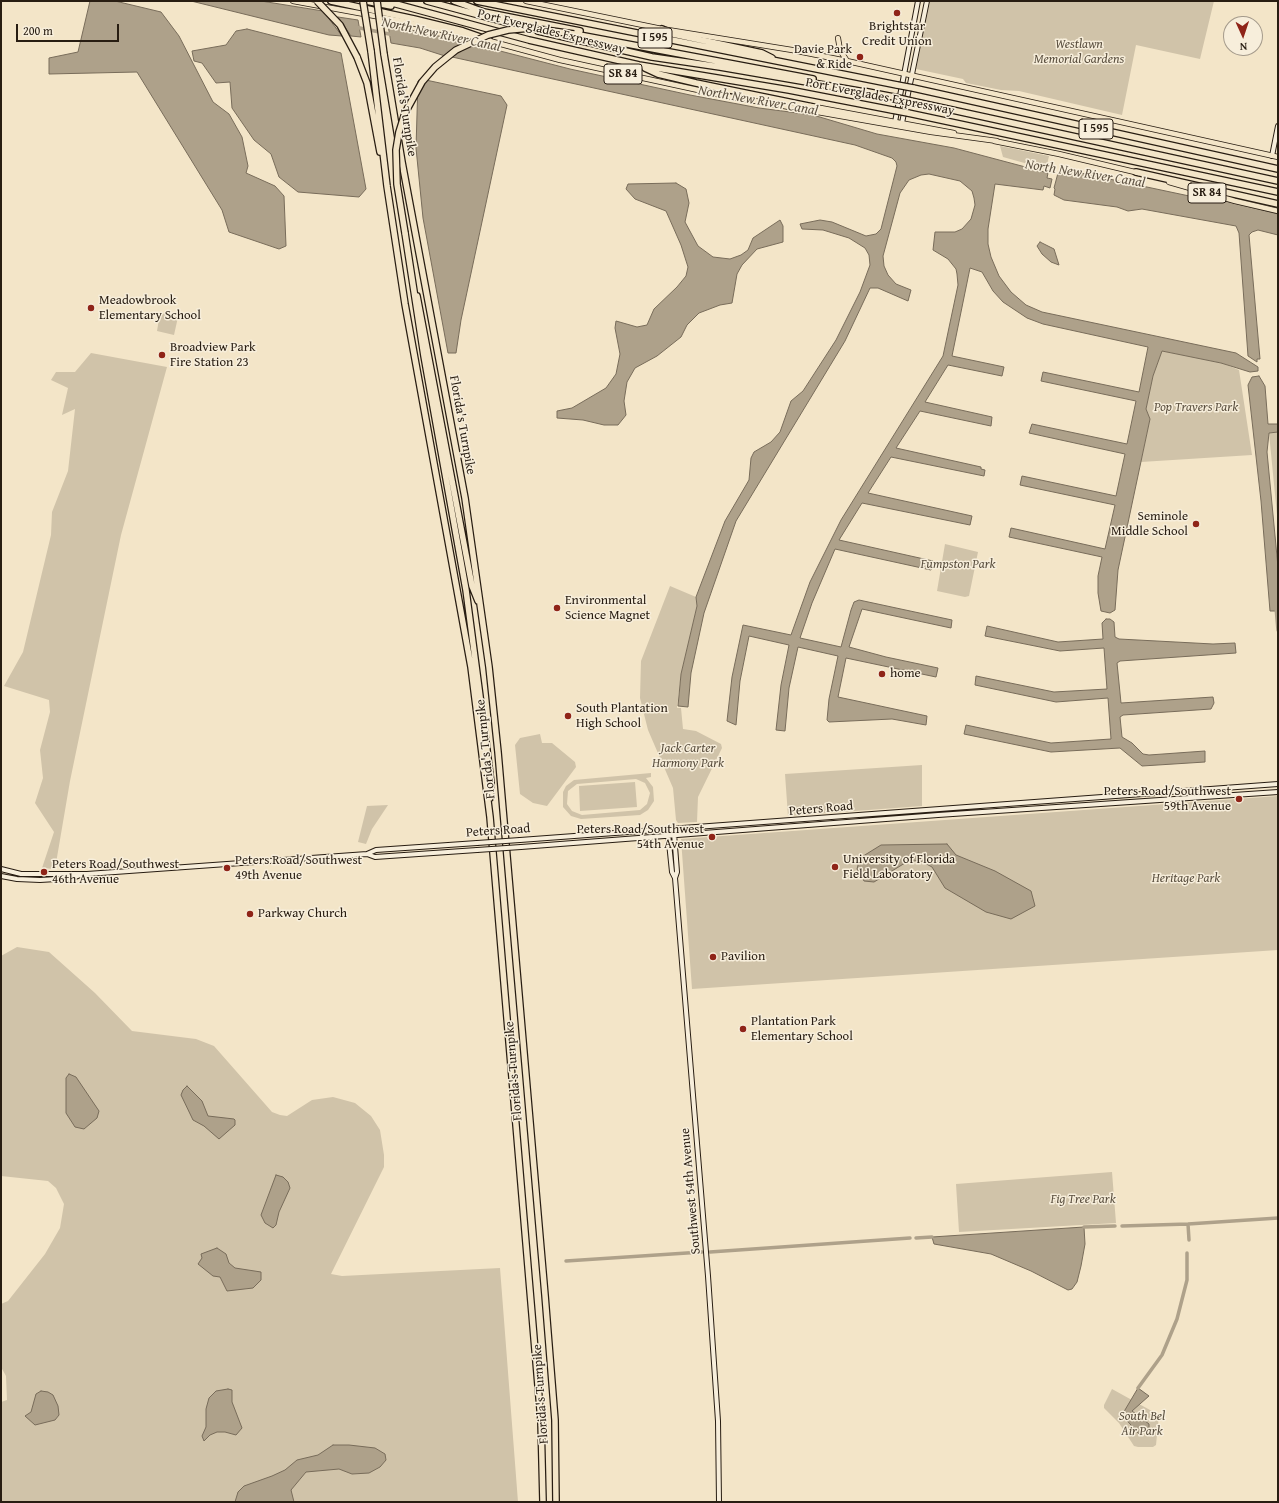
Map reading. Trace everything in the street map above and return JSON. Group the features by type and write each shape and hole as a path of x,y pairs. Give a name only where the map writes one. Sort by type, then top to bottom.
{"highway":[{"path":"317,1 328,10 340,25 357,58 366,83 388,186"},
{"path":"332,1 414,19 489,40"},
{"path":"365,1 421,11"},
{"name":"Florida's Turnpike","path":"365,1 388,186 405,304 470,660 490,817 541,1421 543,1502"},
{"name":"Florida's Turnpike","path":"377,1 384,54 402,162 465,498 481,608 498,752 546,1303 555,1420 556,1502"},
{"name":"Port Everglades Expressway","path":"385,1 529,40 640,65 789,90 908,113 1278,192"},
{"path":"427,1 562,37 627,52 866,92"},
{"path":"454,1 489,13 574,32 800,76 866,92 1278,181"},
{"name":"Port Everglades Expressway","path":"478,1 913,88 1278,169"},
{"path":"490,817 491,783 476,655 461,560 423,349 397,184 396,150 403,117 409,103 422,82 442,61 456,50 488,35 508,30 531,28 574,32"},
{"path":"662,29 673,34 762,53 776,60"},
{"path":"640,65 658,74 813,107"},
{"path":"1136,172 1278,204"},
{"path":"405,234 472,586 481,608"}],"main road":[{"name":"SR 84","path":"293,1 402,21 489,40 560,60 758,102 813,107 997,141 1136,172 1229,199 1278,211"},
{"path":"526,1 662,29 786,48 1278,157"},
{"path":"895,122 918,1"},
{"path":"902,123 926,1"},
{"path":"838,38 840,50 847,61"},
{"path":"758,102 946,135 997,141"},
{"path":"1272,156 1278,126"},
{"name":"Peters Road","path":"1,870 21,874 44,875 72,872 83,874 367,854 376,850 1278,784"},
{"name":"Peters Road","path":"367,854 375,857 478,850 668,835 1278,792"},
{"name":"Southwest 54th Avenue","path":"673,828 677,872 675,878"},
{"name":"Southwest 54th Avenue","path":"668,829 672,872 675,878 711,1314 718,1421 718,1502"},
{"name":"Peters Road","path":"1,876 17,879 40,880 73,878 83,874"}],"green space":[{"name":"Westlawn Memorial Gardens","path":"930,1 1214,1 1200,59 1136,45 1122,115 1019,91 1001,90 966,83 963,79 916,69"},
{"path":"1000,146 1049,156 1046,169 1003,157"},
{"path":"160,313 178,317 174,335 157,331"},
{"name":"Pop Travers Park","path":"1162,351 1222,363 1239,370 1252,455 1141,462 1150,419 1146,409 1153,376"},
{"path":"91,353 167,367 121,535 70,781 55,869 42,868 54,832 35,803 43,778 40,750 50,712 49,700 4,686 23,652 51,535 52,512 68,471 75,409 62,415 68,388 51,380 56,372 75,372"},
{"path":"1278,432 1278,525 1269,433"},
{"name":"Fumpston Park","path":"945,544 978,552 969,596 965,597 937,591"},
{"name":"Jack Carter Harmony Park","path":"670,586 696,597 697,606 681,674 677,708 681,708 683,729 696,731 721,744 722,748 698,797 697,822 678,823 676,820 673,788 648,730 640,698 641,661"},
{"path":"540,734 542,743 552,743 575,762 576,767 547,806 533,803 520,794 515,745 520,738"},
{"path":"922,765 922,806 788,816 785,774"},
{"path":"651,773 651,777 646,778 653,787 654,801 648,810 640,815 581,819 571,816 563,807 563,792 566,786 574,780","holes":["636,779 645,783 650,793 647,804 640,810 582,815 572,811 567,804 568,791 577,784"]},
{"path":"635,782 637,807 580,811 579,786"},
{"name":"Heritage Park","path":"1278,796 1278,950 692,989 681,839"},
{"path":"388,805 372,829 366,844 358,842 367,806"},
{"path":"17,947 49,952 95,993 132,1031 196,1039 214,1046 272,1112 287,1116 312,1100 333,1097 355,1103 371,1116 380,1130 384,1155 384,1167 331,1274 342,1276 500,1268 518,1502 1,1502 1,1402 7,1400 6,1376 1,1367 1,1304 8,1301 45,1254 60,1228 64,1204 56,1188 48,1181 1,1176 1,956"},
{"name":"Fig Tree Park","path":"1112,1172 1116,1223 959,1232 956,1184"},
{"name":"South Bel Air Park","path":"1112,1389 1159,1415 1156,1445 1153,1447 1134,1446 1119,1423 1104,1408"}],"water":[{"path":"90,1 115,1 161,12 179,36 213,102 229,114 242,137 248,166 246,173 275,186 284,196 286,246 279,249 229,232 222,210 137,72 49,74 49,58 78,52"},
{"path":"191,1 261,1 323,11 342,36 329,35"},
{"path":"338,17 358,20 361,37 351,36"},
{"path":"388,25 457,40 464,43 445,56 420,48 391,43"},
{"path":"247,29 341,53 366,189 359,197 298,192 279,177 271,154 254,140 232,108 230,82 216,83 202,63 194,61 192,51 226,45 236,31"},
{"path":"473,44 570,69 690,95 759,108 813,115 877,134 954,148 1048,173 1047,178 1052,179 1050,188 1044,186 1043,190 995,184 988,229 988,244 991,257 999,276 1011,292 1026,305 1042,312 1236,353 1258,367 1258,371 1250,372 1221,363 1162,351 1153,376 1146,409 1150,419 1118,570 1115,610 1110,613 1101,611 1098,593 1098,576 1102,557 1009,537 1011,528 1105,549 1115,505 1020,485 1022,476 1116,496 1125,454 1029,433 1032,424 1127,444 1136,401 1041,381 1043,372 1139,392 1148,347 1043,324 1027,318 1003,302 993,291 982,272 970,268 952,356 1004,367 1002,376 948,365 925,402 992,417 991,426 920,411 896,448 981,467 981,469 985,470 984,476 891,457 868,493 972,516 970,525 862,503 839,540 933,561 931,570 835,549 812,603 800,638 841,647 854,602 859,600 952,620 951,628 862,609 849,647 886,657 938,668 936,677 846,658 838,697 927,716 926,725 892,719 829,722 827,720 829,699 838,656 798,647 789,688 785,731 776,730 781,685 789,645 749,636 740,681 736,725 727,721 732,677 743,625 791,635 810,582 841,520 943,356 958,285 956,269 948,259 933,250 935,232 955,232 962,229 971,219 975,205 972,191 960,181 929,174 921,175 909,180 900,193 883,256 884,266 888,275 896,284 911,290 908,301 878,288 870,288 845,341 736,521 704,613 691,673 688,707 678,706 681,674 697,606 696,597 725,521 749,480 751,458 754,452 771,442 780,432 791,401 803,391 836,340 860,292 870,265 869,255 865,248 849,238 823,230 802,229 800,224 820,220 832,222 866,236 876,234 881,229 897,166 896,162 892,158 855,145 452,57"},
{"path":"421,79 501,96 507,105 461,320 456,353 448,353 423,218 416,148 418,81"},
{"path":"1076,172 1194,197 1202,195 1278,214 1278,235 1258,230 1249,235 1260,359 1257,359 1257,362 1248,356 1239,233 1236,226 1142,209 1128,211 1117,207 1064,200 1054,195 1054,188 1058,173"},
{"path":"676,183 686,189 689,203 685,222 698,246 713,257 730,259 741,255 748,250 753,238 780,220 783,226 783,242 757,249 742,265 737,274 732,303 720,305 699,313 687,325 681,337 657,356 635,368 627,382 624,401 626,415 618,425 604,425 583,420 557,418 557,411 572,408 606,388 616,374 620,354 615,328 616,321 637,327 647,325 654,309 686,276 688,267 681,245 666,211 635,199 626,189 628,184"},
{"path":"1040,242 1054,249 1059,265 1051,262 1042,254 1037,246"},
{"path":"1259,376 1265,386 1268,424 1278,424 1278,432 1269,433 1267,452 1278,567 1278,611 1270,611 1261,501 1248,385 1252,377"},
{"path":"1106,619 1110,619 1114,622 1115,637 1119,639 1213,644 1235,643 1236,653 1120,661 1117,663 1121,703 1213,697 1214,703 1211,709 1123,715 1120,717 1122,737 1132,743 1143,754 1149,755 1205,751 1205,762 1142,766 1120,748 1051,752 964,734 966,725 1051,743 1111,739 1108,698 1056,702 975,685 976,676 1054,692 1107,689 1104,648 1060,651 985,636 987,626 1058,642 1103,639 1102,623"},
{"path":"947,844 956,855 995,871 1031,891 1035,906 1011,919 986,912 945,888 932,867 919,860 905,863 874,882 864,881 857,869 860,858 881,845"},
{"path":"69,1074 76,1077 99,1111 97,1118 84,1129 75,1127 66,1113 66,1078"},
{"path":"187,1086 202,1101 208,1116 235,1120 235,1125 219,1139 204,1126 193,1120 181,1095"},
{"path":"276,1175 283,1177 288,1182 290,1188 279,1212 276,1225 273,1228 265,1223 261,1215"},
{"path":"1084,1227 1085,1244 1077,1282 1072,1289 1068,1290 1031,1271 991,1254 934,1244 932,1237"},
{"path":"217,1248 226,1254 229,1263 235,1268 261,1272 261,1280 253,1288 227,1291 220,1277 213,1276 198,1264 202,1258 201,1254"},
{"path":"1138,1388 1149,1396 1132,1411 1149,1424 1149,1429 1139,1434 1122,1415"},
{"path":"228,1389 232,1390 232,1402 242,1428 236,1435 225,1432 217,1432 210,1435 204,1441 202,1436 206,1427 206,1409 209,1398 216,1391"},
{"path":"41,1391 48,1392 53,1395 58,1406 59,1415 55,1420 35,1425 25,1416 31,1412 36,1394"},
{"path":"333,1445 375,1448 385,1454 386,1460 380,1467 369,1473 352,1474 339,1469 306,1472 291,1490 294,1502 235,1502 238,1492 244,1486 285,1470 297,1460 318,1455"}],"waterway":[{"name":"North New River Canal","path":"355,27 394,35"},
{"path":"1276,607 1278,630"},
{"path":"1122,1226 1188,1224 1278,1218"},
{"path":"1188,1224 1189,1240"},
{"path":"1084,1227 1115,1226"},
{"path":"916,1238 932,1237"},
{"path":"710,1252 910,1238"},
{"path":"566,1261 702,1252"},
{"path":"1138,1388 1162,1355 1177,1319 1187,1280 1187,1253"}],"place":[{"name":"Brightstar Credit Union","path":"897,13"},
{"name":"Davie Park & Ride","path":"860,57"},
{"name":"Meadowbrook Elementary School","path":"91,308"},
{"name":"Broadview Park Fire Station 23","path":"162,355"},
{"name":"Seminole Middle School","path":"1196,524"},
{"name":"Environmental Science Magnet","path":"557,608"},
{"name":"home","path":"882,674"},
{"name":"South Plantation High School","path":"568,716"},
{"name":"Peters Road/Southwest 59th Avenue","path":"1239,799"},
{"name":"Peters Road/Southwest 54th Avenue","path":"712,837"},
{"name":"University of Florida Field Laboratory","path":"835,867"},
{"name":"Peters Road/Southwest 49th Avenue","path":"227,868"},
{"name":"Peters Road/Southwest 46th Avenue","path":"44,872"},
{"name":"Parkway Church","path":"250,914"},
{"name":"Pavilion","path":"713,957"},
{"name":"Plantation Park Elementary School","path":"743,1029"}]}
